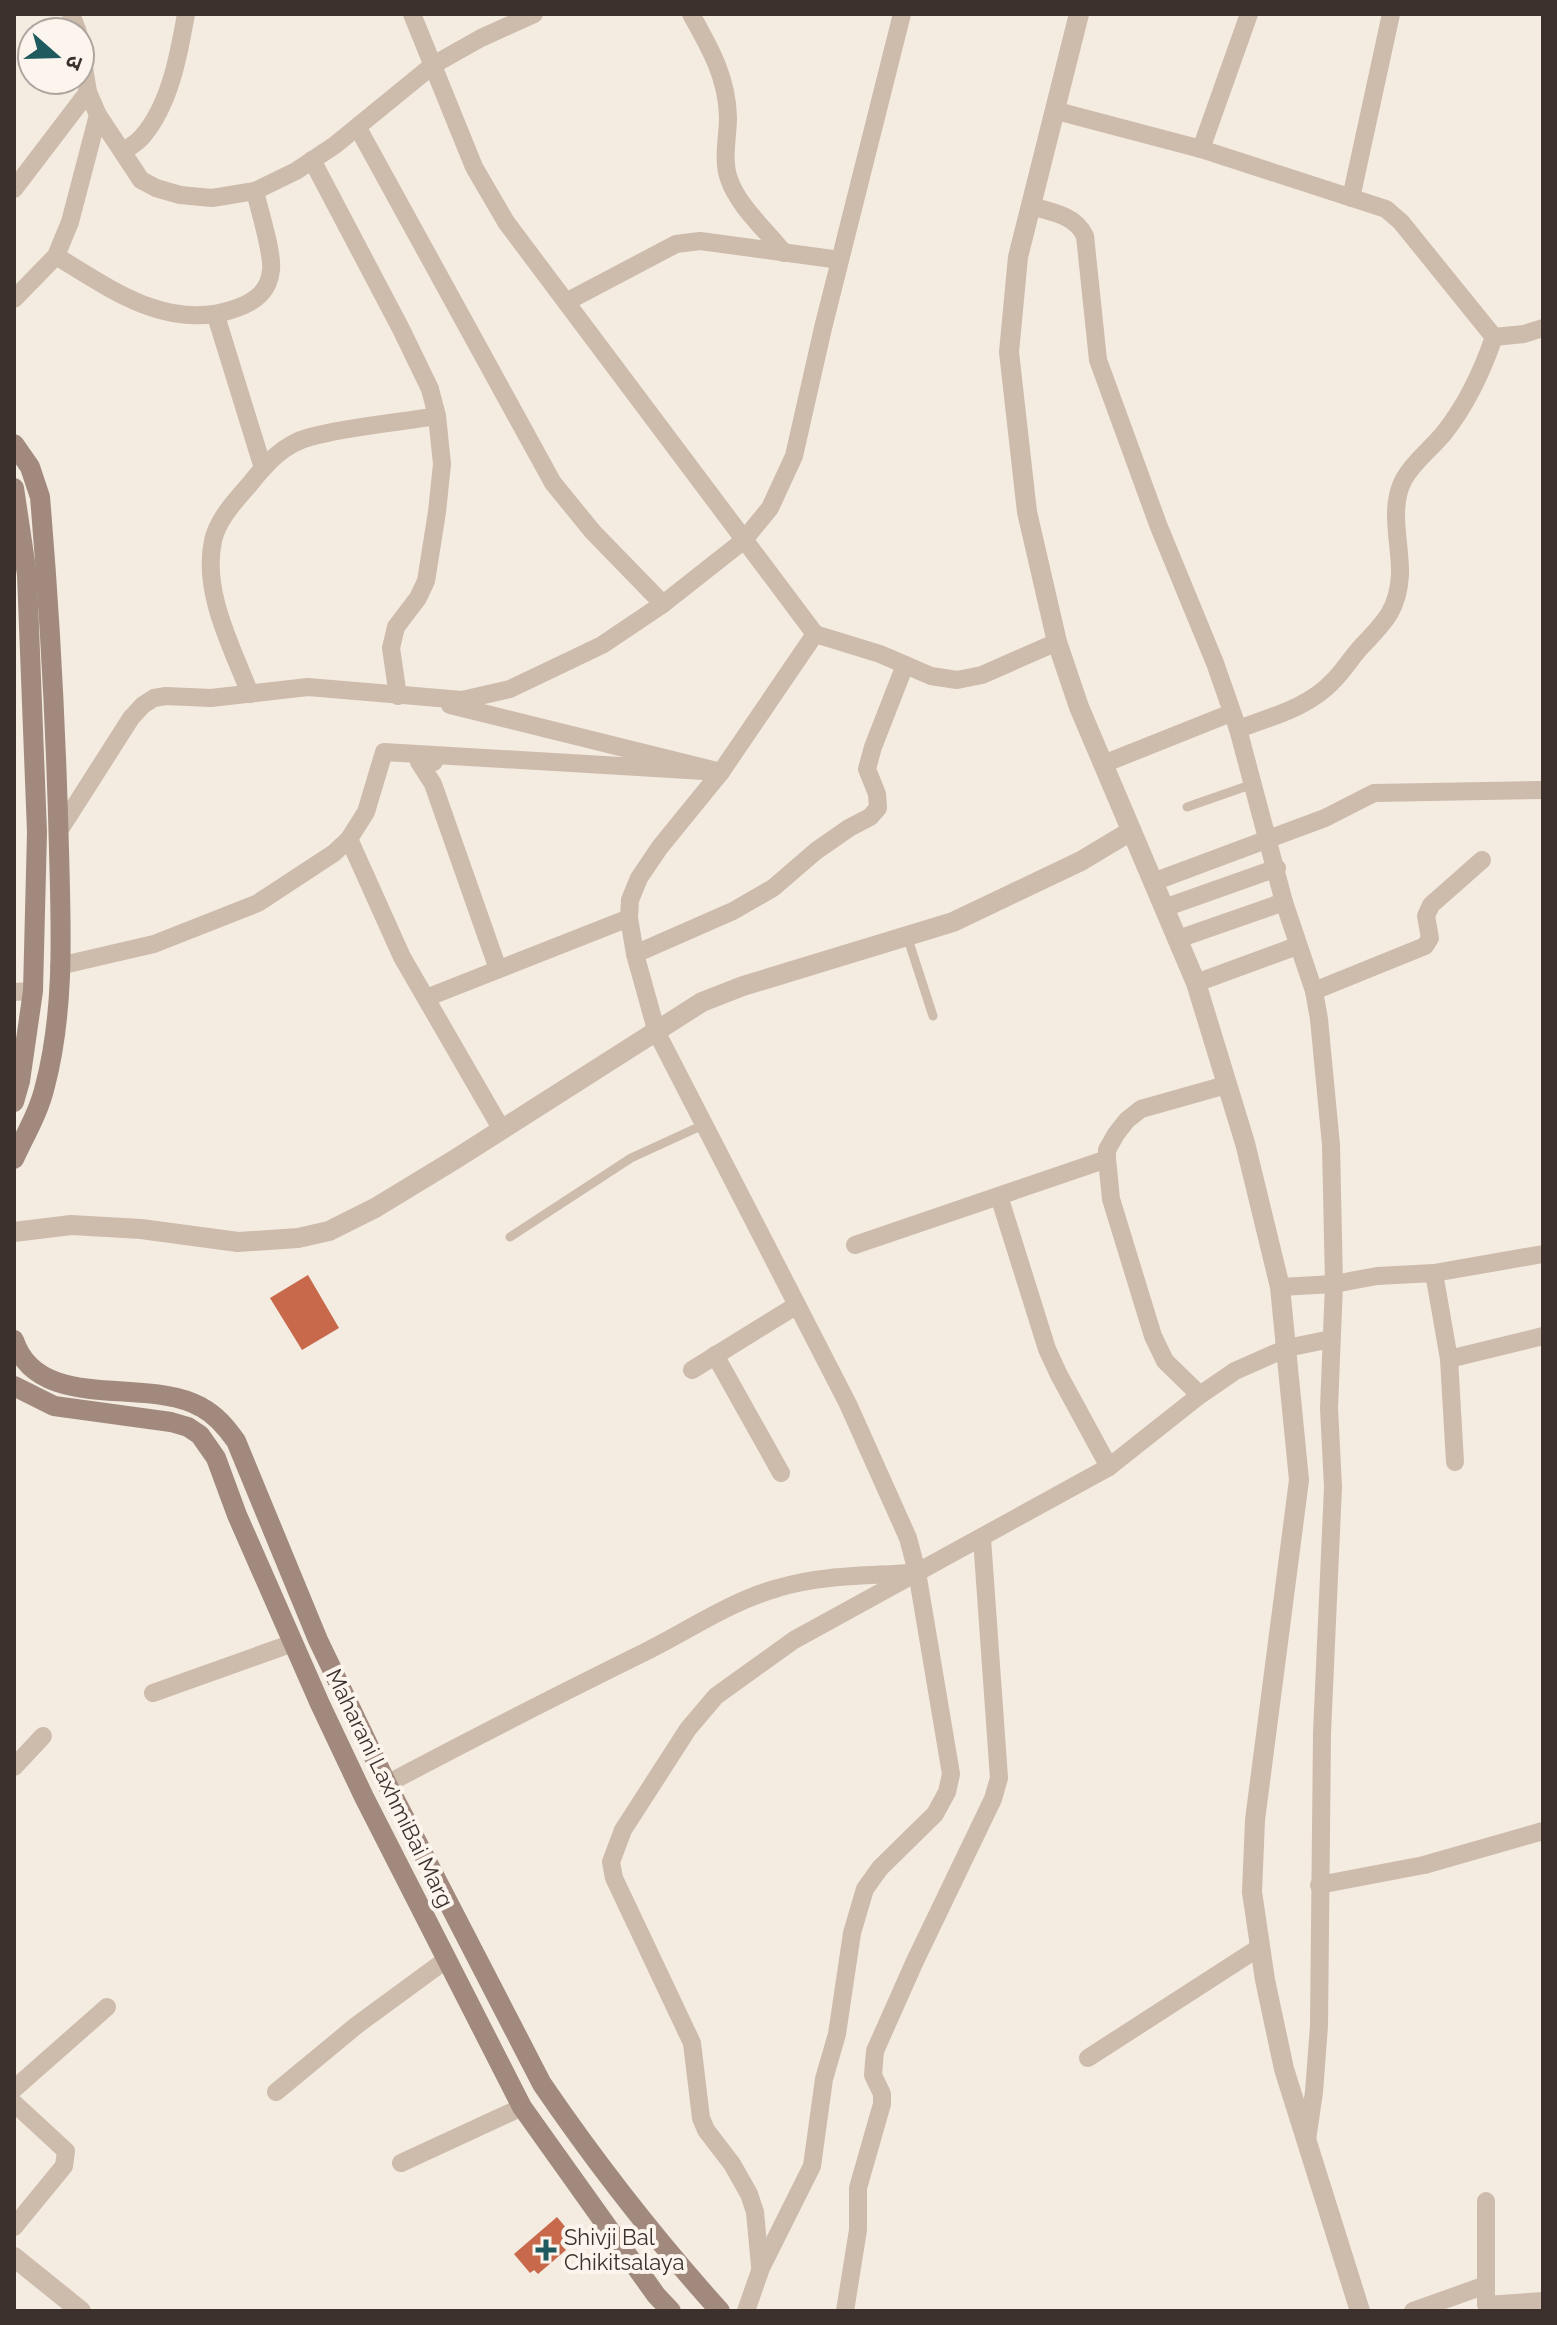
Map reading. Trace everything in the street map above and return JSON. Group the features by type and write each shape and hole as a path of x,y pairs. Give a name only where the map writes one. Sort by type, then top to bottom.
{"main road":[{"path":"14,444 30,467 40,497 59,831 58,1014 46,1086 14,1159"},
{"path":"14,1102 20,1081 37,832 27,575 15,492"},
{"path":"14,1340 23,1360 57,1382 182,1399 199,1405 227,1428 236,1441 318,1640 387,1784 542,2084 684,2271 720,2311"},
{"name":"Maharani LaxhmiBai Marg","path":"14,1386 54,1406 171,1422 200,1435 216,1458 237,1515 364,1797 522,2107 656,2295 671,2311"}],"street":[{"path":"123,152 141,138 154,120 174,67 186,14"},
{"path":"412,14 474,167 506,222 815,634 880,654 931,676 957,680 982,675 1057,642"},
{"path":"90,96 98,115 141,180 180,195 212,198 255,191 312,160 358,128 433,65 481,38 534,14"},
{"path":"691,14 719,64 725,86 728,115 725,160 728,177 736,194 784,253"},
{"path":"59,831 143,705 154,698 198,699 308,687 462,700 510,689 602,645 663,604 743,541 770,508 794,456 902,14"},
{"path":"1079,14 1018,257 1009,352 1027,512 1057,642 1079,707 1196,983 1245,1143 1280,1287 1299,1480 1255,1820 1252,1892 1284,2069 1360,2311"},
{"path":"1201,149 1249,14"},
{"path":"1351,198 1391,14"},
{"path":"14,189 85,96"},
{"path":"1057,111 1201,149 1386,209 1401,222 1494,337"},
{"path":"14,299 56,256 70,222 98,115"},
{"path":"358,128 553,483 593,532 663,604"},
{"path":"312,160 401,329 430,389 437,416 442,464 426,581 418,598 396,627 391,648 398,696"},
{"path":"56,256 116,293 149,307 175,315 216,316 251,303 265,291 271,268 255,191"},
{"path":"1031,206 1065,216 1079,225 1085,236 1098,360 1159,527 1215,663 1253,784 1297,946 1314,991 1331,1145 1334,1284 1329,1408 1333,1487 1319,1885 1319,2026 1307,2140"},
{"path":"566,302 676,244 700,241 840,260"},
{"path":"216,316 263,468"},
{"path":"1494,337 1524,334 1543,328"},
{"path":"1103,764 1234,721 1283,713 1313,698 1333,682 1387,620 1397,600 1400,572 1396,533 1403,480 1459,413 1480,375 1494,337"},
{"path":"250,694 216,605 212,575 213,539 230,507 286,446 310,437 437,416"},
{"path":"746,2311 761,2268 812,2166 824,2079 837,2034 852,1933 865,1889 889,1859 935,1814 947,1792 951,1774 917,1572 908,1538 848,1404 657,1033 635,954 629,918 630,900 639,878 721,772 815,634"},
{"path":"635,954 733,911 773,888 816,851 870,817 878,808 877,794 867,769 905,665"},
{"path":"420,698 721,772"},
{"path":"59,966 154,944 258,903 334,853 349,839 366,812 384,752 721,772"},
{"path":"498,969 433,784 419,762 721,772"},
{"path":"1153,882 1325,818 1374,793 1543,790"},
{"path":"14,1232 71,1225 141,1229 238,1242 298,1238 329,1231 375,1208 657,1033 680,1015 716,997 953,922 1081,861 1131,831"},
{"path":"349,839 402,957 502,1130"},
{"path":"1314,991 1425,946 1430,938 1426,916 1431,905 1482,860"},
{"path":"1164,908 1277,868"},
{"path":"1178,939 1284,902"},
{"path":"426,998 629,918"},
{"path":"1196,983 1297,946"},
{"path":"1200,1395 1165,1361 1153,1336 1111,1199 1107,1150 1127,1120 1141,1109 1226,1085"},
{"path":"855,1245 1107,1159"},
{"path":"999,1196 1047,1349 1109,1467"},
{"path":"1280,1287 1434,1273 1543,1254"},
{"path":"1434,1273 1449,1359 1455,1462"},
{"path":"692,1370 797,1305"},
{"path":"1449,1359 1543,1336"},
{"path":"761,2268 752,2203 740,2176 706,2130 701,2118 692,2043 614,1878 611,1862 623,1830 688,1729 716,1696 794,1640 1109,1467 1235,1371 1287,1348 1331,1339"},
{"path":"715,1355 781,1473"},
{"path":"845,2311 858,2230 858,2188 882,2104 882,2094 873,2075 875,2051 993,1799 999,1778 982,1539"},
{"path":"387,1784 734,1604 775,1588 813,1579 917,1572"},
{"path":"153,1693 293,1643"},
{"path":"14,1767 43,1736"},
{"path":"1319,1885 1424,1865 1543,1831"},
{"path":"1088,2058 1260,1947"},
{"path":"276,2092 357,2025 447,1959"},
{"path":"14,2089 107,2007"},
{"path":"14,2103 66,2151 67,2158 64,2166 14,2227"},
{"path":"401,2163 522,2107"},
{"path":"1486,2201 1486,2305 1543,2301"},
{"path":"14,2257 81,2311"},
{"path":"1413,2311 1486,2285"}],"lane":[{"path":"1187,807 1253,784"},
{"path":"907,935 933,1016"},
{"path":"510,1237 631,1158 703,1125"}],"building":[{"path":"308,1275 339,1328 302,1350 270,1298"},
{"path":"557,2217 573,2236 562,2246 566,2250 538,2274 534,2270 530,2273 514,2254"}],"place":[{"name":"Shivji Bal Chikitsalaya","path":"546,2250"}]}
